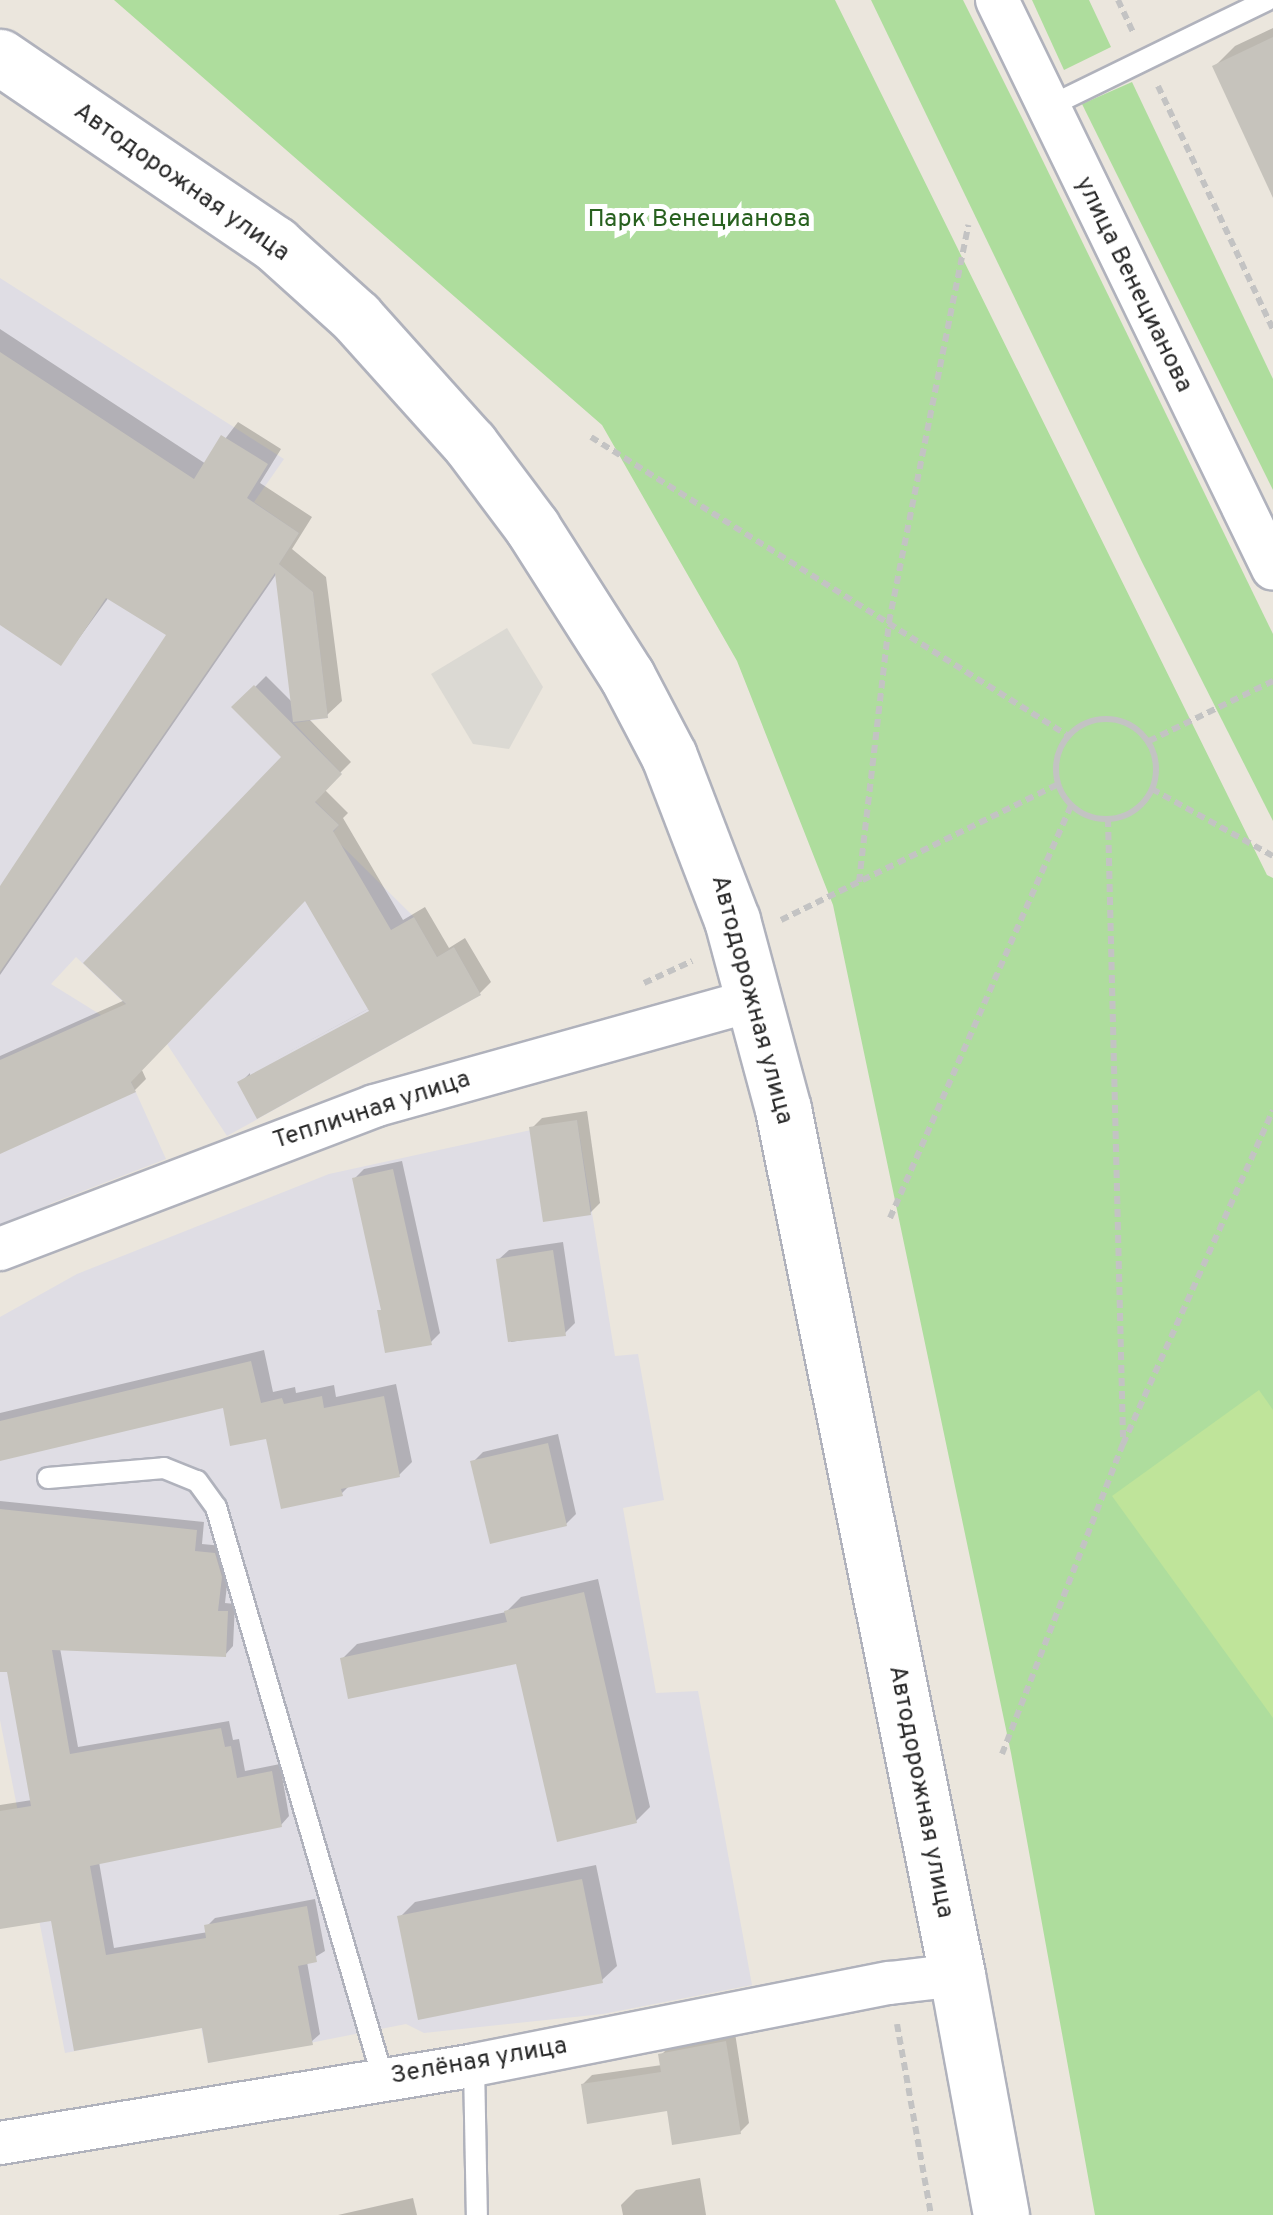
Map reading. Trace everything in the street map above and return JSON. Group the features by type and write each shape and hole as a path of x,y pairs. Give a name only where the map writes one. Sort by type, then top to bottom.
{"main road":[{"name":"Автодорожная улица","path":"0,58 275,244 356,318 470,444 578,597 669,756 709,850 783,1109 957,1975 1001,2215"}],"street":[{"name":"улица Венецианова","path":"997,0 1046,108 1273,569"},
{"name":"Тепличная улица","path":"0,1250 374,1106 754,1000"},
{"name":"Зелёная улица","path":"0,2143 474,2065 890,1983 957,1975"}],"lane":[{"path":"1046,108 1266,0"},
{"path":"48,1478 164,1468 197,1481 216,1507 383,2079"},
{"path":"474,2065 477,2215"}],"path":[{"path":"1118,0 1273,329"},
{"path":"859,882 889,622 968,225"},
{"path":"592,437 1068,736"},
{"path":"1148,741 1273,681"},
{"path":"1110,718 1124,721 1148,741 1156,756 1152,789 1134,811 1108,819 1082,813 1071,805 1058,784 1055,767 1068,736 1079,725 1110,718"},
{"path":"1152,789 1273,856"},
{"path":"890,1218 1071,805"},
{"path":"1108,819 1123,1444"},
{"path":"1002,1754 1123,1444 1273,1110"},
{"path":"890,1983 932,2215"}],"shaded area":[{"path":"0,278 284,459 254,502 299,533 279,564 313,592 328,718 294,723 342,774 314,800 339,825 331,835 414,917 437,957 454,947 481,995 227,1136 167,1044 76,957 51,984 101,1015 166,1159 52,1203 0,1231"},
{"path":"507,628 543,687 509,749 473,744 431,674"},
{"path":"577,1120 615,1356 638,1354 664,1500 623,1508 656,1693 698,1691 752,1985 603,2014 424,2033 406,2024 208,2063 201,2028 65,2053 0,1720 0,1317 77,1274 329,1174"}],"green space":[{"name":"Парк Венецианова","path":"114,0 835,0 1267,875 1273,878 1273,2215 1095,2215 1011,1753 833,905 737,661 602,425"},
{"path":"871,0 963,0 1023,120 1273,634 1273,821 1142,562"},
{"path":"1032,0 1089,0 1111,47 1064,70"},
{"path":"1132,82 1273,379 1273,490 1082,104"},
{"path":"1259,1390 1273,1410 1273,1718 1112,1496"}],"building":[{"path":"1273,37 1273,198 1212,66"},
{"path":"0,352 194,479 221,435 268,464 247,498 299,533 279,564 313,592 328,718 293,722 275,573 0,972 0,886 166,635 106,598 61,666 0,625"},
{"path":"254,685 342,774 315,802 339,825 333,831 391,930 414,917 437,957 454,947 481,995 257,1119 237,1082 369,1011 305,901 131,1082 136,1092 0,1154 0,1060 126,1004 83,963 281,757 231,707"},
{"path":"577,1120 591,1215 543,1222 529,1127"},
{"path":"393,1169 432,1345 385,1353 377,1310 381,1310 352,1178"},
{"path":"553,1250 566,1336 508,1342 496,1259"},
{"path":"251,1361 261,1403 282,1398 284,1404 322,1396 324,1408 384,1396 400,1477 341,1489 343,1496 281,1509 266,1439 230,1446 223,1408 0,1461 0,1421"},
{"path":"548,1443 567,1526 490,1544 470,1461"},
{"path":"0,1509 197,1530 195,1551 215,1553 222,1577 218,1611 228,1611 226,1657 52,1650 70,1754 221,1728 225,1747 231,1746 237,1778 272,1771 282,1827 90,1866 106,1955 206,1938 204,1925 307,1906 317,1962 298,1966 313,2045 208,2063 202,2028 74,2051 51,1921 0,1929 0,1811 31,1806 7,1672 0,1672"},
{"path":"584,1592 637,1823 557,1842 516,1664 348,1699 340,1658 507,1622 504,1611"},
{"path":"582,1879 603,1983 418,2020 397,1916"},
{"path":"726,2041 741,2134 672,2145 667,2111 587,2124 581,2084 661,2072 658,2054"}]}
